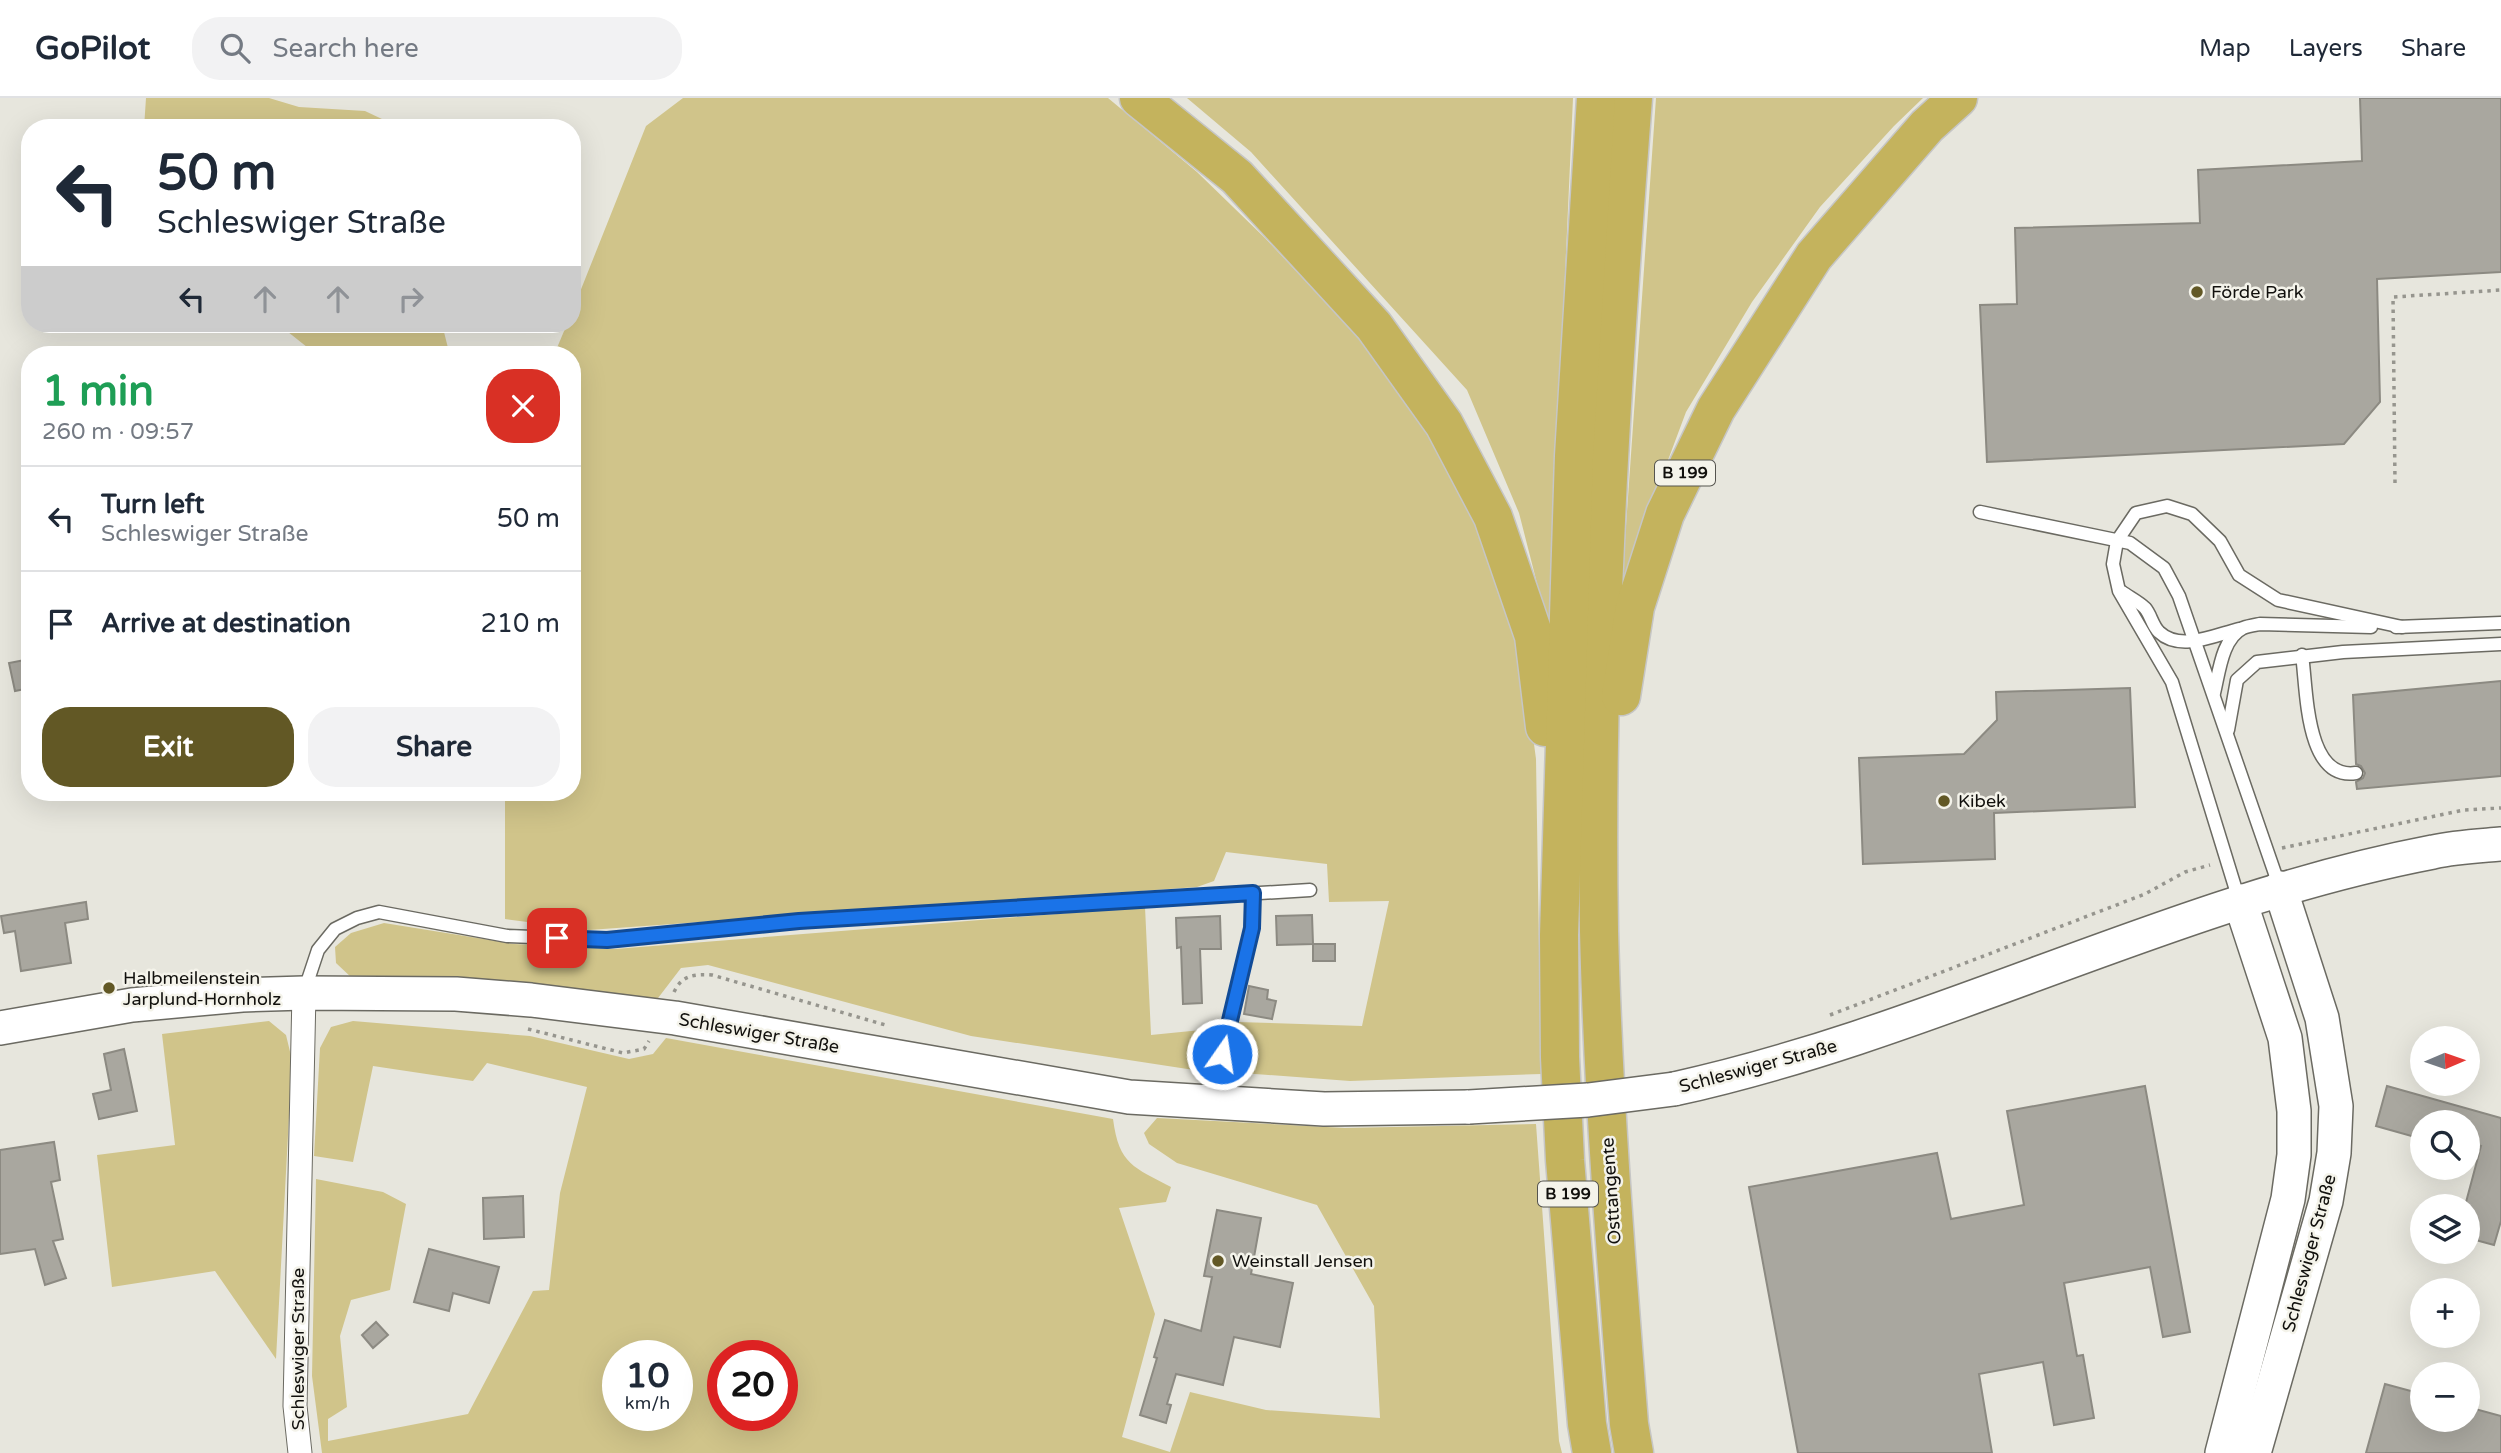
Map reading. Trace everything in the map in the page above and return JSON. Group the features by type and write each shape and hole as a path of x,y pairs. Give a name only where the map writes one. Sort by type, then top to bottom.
{"highway":[{"path":"1139,98 1237,177 1374,326 1444,425 1493,517 1534,636 1546,739 1559,935"},
{"name":"B 199","path":"1592,1453 1587,1424 1564,1160 1559,935 1574,456 1596,98"},
{"path":"1599,929 1601,665 1608,457 1633,98"},
{"name":"B 199","path":"1599,929 1625,672 1635,607 1665,514 1716,409 1814,256 1927,126 1958,98"},
{"name":"Osttangente","path":"1599,929 1607,1149 1629,1424 1634,1453"}],"main road":[{"name":"Schleswiger Straße","path":"0,1028 132,1005 304,992 456,994 531,1000 675,1018 1129,1097 1324,1109 1469,1107 1588,1100 1674,1089 1722,1078 1852,1040 2280,888 2434,851 2501,844"},
{"name":"Schleswiger Straße","path":"2254,1453 2326,1201 2334,1153 2336,1106 2322,1018 2280,888"},
{"name":"Schleswiger Straße","path":"2222,1453 2288,1199 2294,1155 2294,1111 2285,1038 2240,901"}],"street":[{"name":"Schleswiger Straße","path":"300,1453 295,1406 304,992"}],"lane":[{"path":"2240,901 2172,682 2119,591 2113,565 2117,541 2136,513 2167,506 2192,514 2220,541 2239,575 2278,600 2402,627"},
{"path":"1980,512 2130,543 2164,568 2179,596 2195,640 2280,888"},
{"path":"2119,591 2144,608 2157,630 2167,638 2182,642 2260,624 2402,627 2501,623"},
{"path":"2214,695 2225,651 2232,637 2242,628"},
{"path":"2227,734 2237,680 2257,662 2302,655 2501,644"},
{"path":"2302,655 2314,742 2330,768 2347,774 2356,773"},
{"name":"Schleswiger Straße","path":"304,992 318,950 335,929 357,918 379,912 507,936 607,940 799,921 1310,890"},
{"path":"1211,1103 1252,928 1253,893"}],"path":[{"path":"2395,482 2393,296 2501,290"},
{"path":"2267,851 2464,810 2501,808"},
{"path":"1827,1016 2145,894 2185,872 2228,861"},
{"path":"670,1000 678,984 686,977 712,975 891,1026"},
{"path":"519,1028 623,1053 644,1049 653,1037"}],"shaded area":[{"path":"146,98 269,98 299,107 365,111 382,119 145,119"},
{"path":"683,98 1108,98 1197,172 1265,238 1371,351 1448,459 1498,565 1520,640 1536,759 1541,1074 1350,1081 1228,1072 1237,1022 1362,1026 1389,901 1329,902 1327,864 1226,852 1214,881 1197,887 589,930 505,919 505,801 581,801 581,346 558,346 563,333 581,333 581,289 646,126"},
{"path":"1187,98 1573,98 1549,630 1519,513 1467,390 1251,152"},
{"path":"1656,98 1923,98 1820,207 1752,302 1686,412 1622,583"},
{"path":"289,333 444,333 448,346 306,346"},
{"path":"1145,907 1151,1035 1221,1028 1207,1072 971,1036 708,965 681,968 655,1002 450,976 353,979 336,963 335,947 351,933 384,923 514,944 615,949"},
{"path":"269,1021 286,1035 292,1060 276,1359 215,1271 112,1287 97,1155 175,1145 162,1034"},
{"path":"353,1021 530,1036 629,1059 653,1054 666,1038 1113,1119 1119,1146 1130,1163 1171,1187 1166,1202 1119,1208 1155,1314 1122,1437 1170,1452 1190,1392 1266,1410 1380,1418 1374,1306 1317,1205 1177,1163 1149,1144 1144,1133 1157,1118 1345,1128 1536,1124 1562,1453 322,1453 312,1376 316,1179 383,1192 406,1204 390,1290 351,1300 340,1336 347,1407 328,1419 328,1441 468,1414 533,1291 549,1290 560,1193 587,1087 487,1063 473,1081 373,1066 353,1162 314,1156 320,1048 331,1027"}],"building":[{"name":"Förde Park","path":"2360,98 2501,98 2501,272 2377,279 2380,402 2344,444 1987,462 1980,305 2017,304 2015,228 2200,223 2198,170 2362,161"},
{"path":"21,661 21,690 15,691 9,663"},
{"path":"2501,681 2501,776 2357,789 2356,782 2363,778 2365,773 2361,766 2356,764 2353,695"},
{"path":"2130,688 2135,807 1994,813 1995,859 1863,864 1859,758 1964,754 1997,720 1996,692"},
{"path":"86,902 88,919 65,923 71,963 21,971 15,931 4,933 1,916"},
{"path":"1312,915 1313,944 1277,945 1276,916"},
{"path":"1220,916 1221,949 1200,949 1202,1003 1183,1004 1181,947 1177,948 1176,918"},
{"path":"1313,944 1335,944 1335,961 1313,961"},
{"path":"1249,986 1268,990 1267,999 1276,1001 1272,1019 1244,1014"},
{"path":"124,1049 137,1111 99,1119 93,1094 111,1090 104,1054"},
{"path":"2145,1086 2190,1332 2163,1337 2150,1267 2064,1283 2077,1356 2083,1355 2094,1418 2054,1425 2043,1362 1979,1374 1992,1453 1798,1453 1749,1187 1937,1153 1951,1219 2024,1205 2007,1111"},
{"path":"2387,1086 2410,1092 2410,1096 2423,1096 2472,1110 2410,1110 2410,1136 2376,1126"},
{"path":"2480,1112 2501,1118 2501,1221 2494,1245 2480,1241 2480,1194 2468,1194 2472,1180 2480,1180"},
{"path":"54,1142 60,1180 51,1182 63,1239 53,1241 66,1278 45,1285 35,1249 0,1254 0,1150"},
{"path":"523,1196 524,1237 484,1239 483,1198"},
{"path":"1217,1210 1261,1218 1251,1274 1293,1283 1280,1347 1234,1337 1223,1385 1176,1374 1167,1404 1171,1405 1166,1423 1140,1415 1165,1320 1201,1331 1212,1277 1204,1276"},
{"path":"429,1249 499,1267 489,1303 453,1293 449,1311 414,1302"},
{"path":"376,1322 388,1335 373,1348 362,1335"},
{"path":"2385,1384 2410,1391 2410,1432 2480,1432 2480,1410 2501,1416 2501,1453 2366,1453"}],"place":[{"name":"Förde Park","path":"2197,292"},
{"name":"Kibek","path":"1944,801"},
{"name":"Halbmeilenstein Jarplund-Hornholz","path":"109,988"},
{"name":"Weinstall Jensen","path":"1218,1261"}],"route":[{"path":"557,938 607,940 799,921 1253,893 1252,928 1222,1054"}]}
